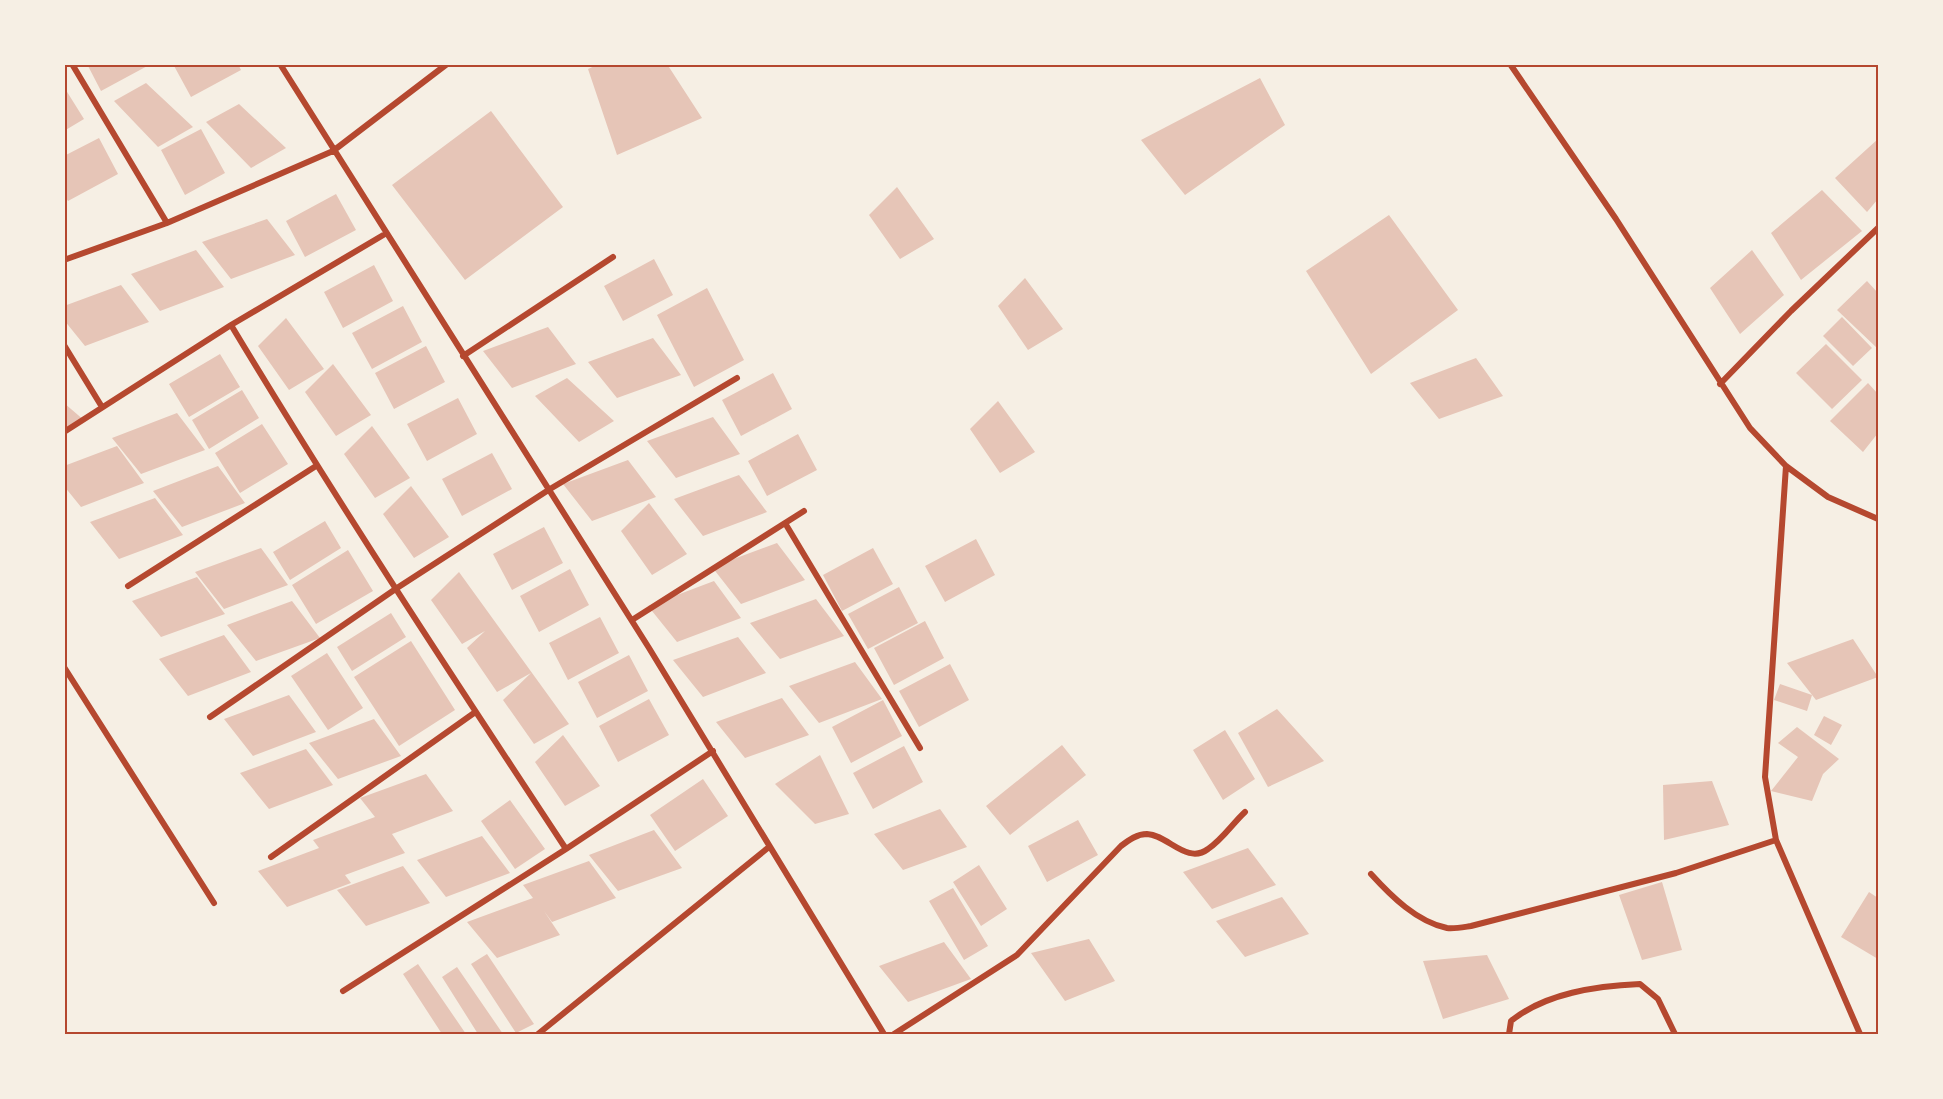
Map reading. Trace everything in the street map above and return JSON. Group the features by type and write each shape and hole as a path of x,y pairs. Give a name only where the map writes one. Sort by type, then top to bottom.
{"street":[{"path":"72,64 167,223"},
{"path":"280,64 385,234 632,620 884,1035"},
{"path":"64,260 167,223 333,151 447,64"},
{"path":"1510,64 1616,219 1749,428 1786,466 1828,497 1878,519"},
{"path":"1720,384 1791,311 1878,228"},
{"path":"64,432 231,325 385,234"},
{"path":"463,356 613,257"},
{"path":"231,325 316,466 397,588 474,713 566,849"},
{"path":"64,345 102,406"},
{"path":"210,717 397,588 550,489 737,378"},
{"path":"128,586 316,466"},
{"path":"1786,466 1764,755 1765,777 1776,840 1860,1035"},
{"path":"632,620 804,511"},
{"path":"784,524 920,748"},
{"path":"64,667 214,903"},
{"path":"271,857 474,713"},
{"path":"343,991 566,849 713,751"},
{"path":"894,1035 1017,955 1121,846 1135,837 1148,834 1187,852 1198,853 1208,850 1245,812"},
{"path":"1371,874 1386,890 1418,915 1448,928 1471,926 1676,873 1776,840"},
{"path":"538,1035 769,847"},
{"path":"1509,1035 1511,1021 1524,1010 1561,996 1604,985 1640,984 1658,999 1675,1035"}],"building":[{"path":"87,64 151,64 101,91"},
{"path":"173,64 238,64 241,70 191,97"},
{"path":"599,64 667,64 702,118 617,155 588,69"},
{"path":"1260,78 1285,125 1185,195 1141,140"},
{"path":"146,83 193,127 158,147 114,101"},
{"path":"64,87 84,119 64,131"},
{"path":"239,104 286,148 251,168 206,122"},
{"path":"491,111 563,207 465,280 392,185"},
{"path":"201,129 225,173 185,195 161,150"},
{"path":"99,138 118,174 68,201 64,195 64,156"},
{"path":"1878,139 1878,199 1867,212 1835,178"},
{"path":"897,187 934,239 900,259 869,215"},
{"path":"1822,190 1862,231 1801,280 1771,233"},
{"path":"336,194 356,230 305,257 286,221"},
{"path":"1389,215 1458,310 1371,374 1306,271"},
{"path":"267,219 295,255 231,279 202,242"},
{"path":"196,250 224,287 160,311 131,274"},
{"path":"1752,250 1784,295 1740,334 1710,288"},
{"path":"654,259 673,295 623,321 604,286"},
{"path":"374,265 393,301 343,328 324,292"},
{"path":"1025,278 1063,329 1028,350 998,306"},
{"path":"1867,281 1878,293 1877,348 1837,310"},
{"path":"121,285 149,322 85,346 64,320 64,306"},
{"path":"707,288 744,360 694,387 657,315"},
{"path":"403,306 422,342 372,369 352,333"},
{"path":"1842,317 1872,348 1853,366 1823,336"},
{"path":"286,318 324,369 289,390 258,346"},
{"path":"548,327 576,364 512,388 483,351"},
{"path":"653,338 681,375 617,398 588,362"},
{"path":"1826,344 1862,380 1832,409 1796,373"},
{"path":"426,346 445,382 394,409 375,373"},
{"path":"220,354 240,387 189,417 169,384"},
{"path":"1476,358 1503,396 1439,419 1410,383"},
{"path":"333,364 371,415 336,436 305,392"},
{"path":"773,373 792,409 741,436 722,400"},
{"path":"567,378 614,421 579,442 535,396"},
{"path":"1868,383 1878,394 1878,433 1863,452 1830,421"},
{"path":"242,390 259,418 209,449 192,420"},
{"path":"458,398 477,434 427,461 407,424"},
{"path":"998,401 1035,452 1000,473 970,429"},
{"path":"64,403 85,421 64,433"},
{"path":"177,413 205,450 141,474 112,438"},
{"path":"713,417 740,454 676,478 647,441"},
{"path":"262,424 288,464 240,493 215,453"},
{"path":"372,426 410,478 375,498 344,454"},
{"path":"798,434 817,470 767,496 748,461"},
{"path":"117,446 144,483 81,507 64,486 64,466"},
{"path":"492,453 512,489 462,516 442,479"},
{"path":"628,460 656,497 592,521 563,484"},
{"path":"218,466 245,503 182,527 153,491"},
{"path":"739,475 767,512 703,536 674,499"},
{"path":"411,486 449,537 414,558 383,514"},
{"path":"155,498 183,535 119,559 90,522"},
{"path":"649,503 687,554 652,575 621,531"},
{"path":"325,521 341,548 290,580 273,552"},
{"path":"544,527 563,563 512,590 493,554"},
{"path":"976,539 995,575 945,602 925,566"},
{"path":"777,543 805,580 741,604 712,567"},
{"path":"261,548 288,585 224,609 195,572"},
{"path":"873,548 893,584 842,611 823,575"},
{"path":"348,550 373,591 316,624 292,585"},
{"path":"570,569 589,605 539,632 520,596"},
{"path":"459,572 569,724 534,744 503,700 531,673 497,692 467,648 485,631 462,644 431,600"},
{"path":"197,577 225,614 161,637 132,601"},
{"path":"714,581 741,618 677,642 648,606"},
{"path":"899,587 918,623 868,649 848,614"},
{"path":"816,599 844,636 780,659 750,623"},
{"path":"292,601 320,638 256,661 227,625"},
{"path":"391,613 406,637 352,671 337,647"},
{"path":"600,617 619,653 568,680 549,643"},
{"path":"925,621 944,658 894,685 874,648"},
{"path":"224,635 251,672 188,696 159,659"},
{"path":"738,637 766,673 703,697 673,660"},
{"path":"1853,639 1878,677 1816,700 1787,663"},
{"path":"411,641 455,710 399,746 354,677"},
{"path":"327,653 363,708 328,730 291,676"},
{"path":"629,655 648,691 597,718 578,682"},
{"path":"855,662 882,699 819,723 789,686"},
{"path":"950,664 969,700 919,727 899,691"},
{"path":"1780,684 1812,695 1807,711 1774,700"},
{"path":"289,695 316,732 253,756 224,719"},
{"path":"782,698 809,735 745,758 716,722"},
{"path":"649,699 669,735 618,762 599,726"},
{"path":"883,700 902,736 851,763 832,727"},
{"path":"1277,709 1324,761 1268,787 1238,733"},
{"path":"1824,716 1842,725 1831,745 1814,735"},
{"path":"374,719 401,756 338,779 309,743"},
{"path":"1797,727 1839,759 1823,774 1812,801 1771,791 1798,757 1778,743"},
{"path":"1225,730 1255,779 1223,800 1193,750"},
{"path":"563,735 600,786 565,806 535,762"},
{"path":"1062,745 1086,775 1010,835 986,806"},
{"path":"904,746 923,782 873,809 853,773"},
{"path":"306,749 333,785 269,809 240,773"},
{"path":"820,755 849,814 815,824 775,784"},
{"path":"426,774 453,811 392,834 405,853 345,875 351,883 287,907 258,871 319,848 313,840 375,817 360,798"},
{"path":"703,779 728,816 675,851 650,815"},
{"path":"1712,781 1729,825 1664,840 1663,785"},
{"path":"510,800 545,849 515,869 481,821"},
{"path":"940,809 967,847 903,870 874,834"},
{"path":"1078,820 1098,855 1047,882 1028,846"},
{"path":"654,830 682,868 618,891 589,855"},
{"path":"482,836 510,873 446,897 417,860"},
{"path":"1248,848 1276,885 1212,909 1183,872"},
{"path":"589,861 616,898 552,922 544,911 560,935 497,958 467,922 533,898 523,885"},
{"path":"979,865 1007,909 981,926 953,882"},
{"path":"403,866 430,903 366,926 337,890"},
{"path":"1662,882 1682,950 1642,960 1619,895"},
{"path":"953,888 988,946 964,960 929,901"},
{"path":"1869,892 1878,898 1878,959 1841,937"},
{"path":"1282,897 1309,934 1245,957 1216,921"},
{"path":"1089,939 1115,981 1065,1001 1031,953"},
{"path":"944,942 971,979 908,1002 879,966"},
{"path":"487,954 534,1024 516,1033 471,964"},
{"path":"1487,955 1509,999 1443,1019 1423,961"},
{"path":"418,964 466,1034 442,1034 403,974"},
{"path":"457,967 503,1034 478,1034 442,977"}]}
